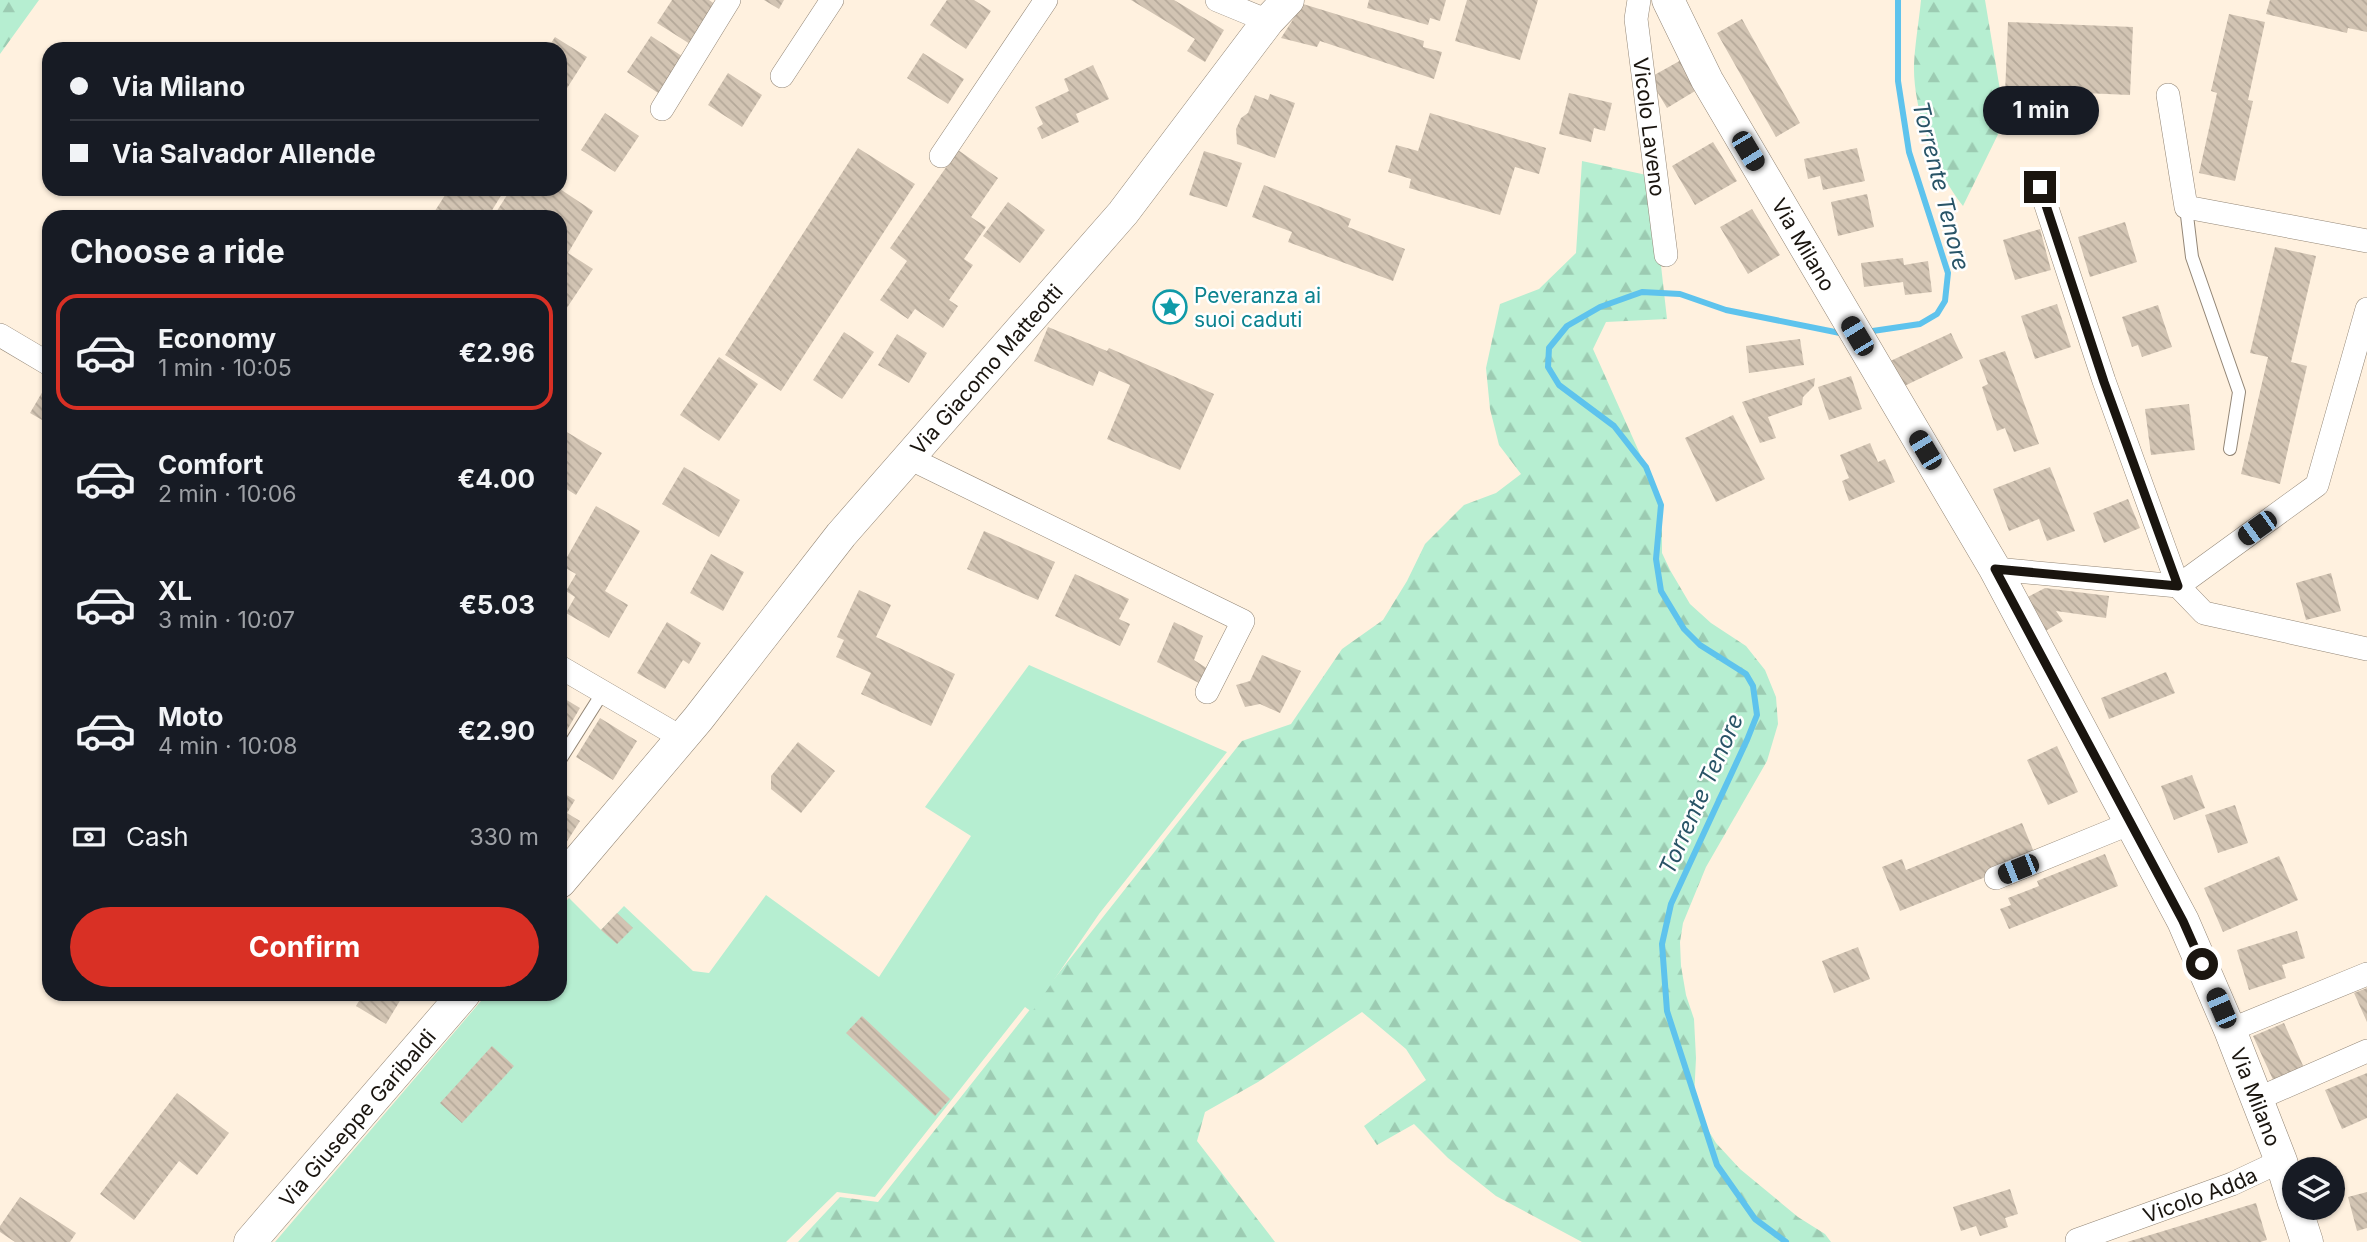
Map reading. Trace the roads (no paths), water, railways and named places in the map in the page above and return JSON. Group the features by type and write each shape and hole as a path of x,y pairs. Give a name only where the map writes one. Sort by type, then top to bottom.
{"street":[{"path":"662,109 729,0"},
{"path":"782,76 832,0"},
{"path":"940,156 1046,0"},
{"path":"1217,0 1278,10"},
{"name":"Vicolo Laveno","path":"1639,0 1636,19 1666,255"},
{"name":"Via Milano","path":"1668,0 1707,80 1995,569 2183,921 2230,1030 2282,1164"},
{"name":"Via Giacomo Matteotti","path":"682,738 841,535 1124,213 1278,10"},
{"path":"2168,95 2186,207 2367,241"},
{"path":"2040,187 2104,382 2178,586 2204,613 2367,649"},
{"path":"1995,569 2178,586 2316,485 2367,309"},
{"path":"0,335 42,360"},
{"path":"909,458 1243,621 1207,692"},
{"path":"567,671 682,738 567,874"},
{"path":"1996,878 2131,823"},
{"path":"2230,1030 2367,974"},
{"name":"Via Giuseppe Garibaldi","path":"250,1242 458,1001"},
{"path":"2257,1099 2367,1051"},
{"name":"Vicolo Adda","path":"2077,1240 2232,1184 2281,1161"},
{"name":"Via Milano","path":"2300,1220 2307,1242"}],"lane":[{"path":"2186,207 2192,257 2239,392 2230,449"},
{"path":"567,749 603,692"}],"waterway":[{"name":"Torrente Tenore","path":"1866,332 1920,324 1937,314 1945,301 1948,273 1909,152 1898,81 1898,0"},
{"name":"Torrente Tenore","path":"1786,1242 1755,1219 1717,1165 1667,1011 1662,944 1671,904 1757,715 1753,686 1746,674 1700,645 1684,629 1661,591 1656,559 1661,505 1646,467 1614,426 1559,385 1548,367 1549,348 1567,326 1600,307 1642,292 1680,294 1726,310 1845,334"}],"place":[{"name":"Peveranza ai suoi caduti","path":"1170,307"}]}
